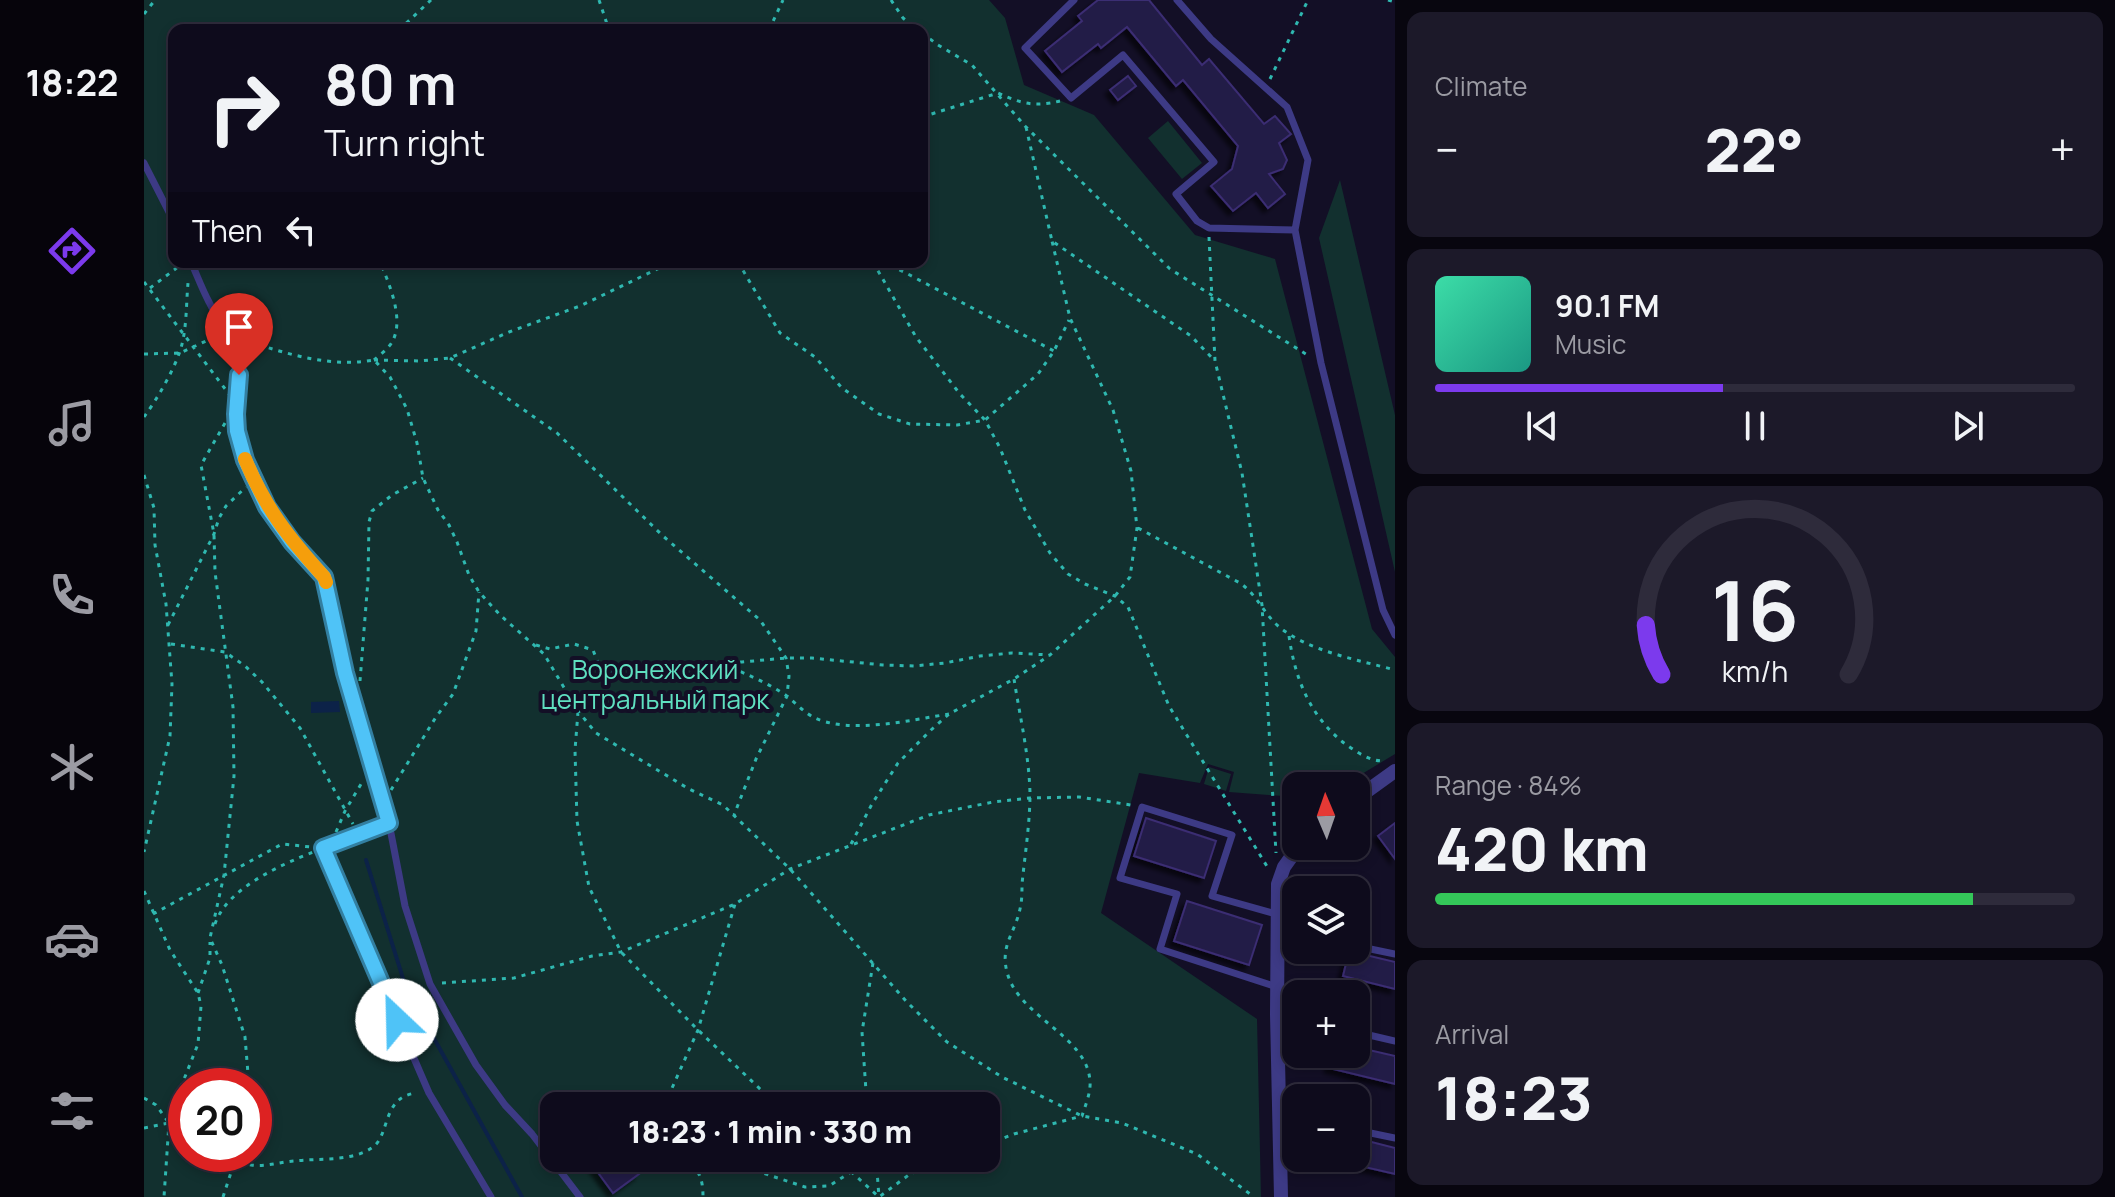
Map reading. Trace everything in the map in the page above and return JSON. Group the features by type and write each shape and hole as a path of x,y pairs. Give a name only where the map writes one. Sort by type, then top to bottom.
{"street":[{"path":"1370,785 1390,766"},
{"path":"1281,1197 1277,914 1278,884 1289,860"}],"lane":[{"path":"1074,0 1025,48 1071,98 1123,55 1214,162 1176,194 1197,221 1209,228 1295,230"},
{"path":"1177,0 1211,39 1287,107 1308,160 1295,230 1321,363 1383,610 1395,635"},
{"path":"144,163 168,210"},
{"path":"191,268 227,336 239,375 237,431 253,479 267,507 292,542 324,577 345,673 389,823 405,906 430,984 476,1065 580,1197"},
{"path":"1277,914 1212,896 1232,835 1142,807 1120,878 1177,894 1160,949 1277,987"},
{"path":"389,823 323,848 429,1093 491,1197"},
{"path":"1277,930 1282,931"},
{"path":"1370,949 1395,954"},
{"path":"1277,1014 1282,1015"},
{"path":"1370,1035 1395,1041"},
{"path":"1370,1133 1395,1138"}],"path":[{"path":"144,14 155,0"},
{"path":"405,24 431,0"},
{"path":"599,0 607,24"},
{"path":"772,24 783,0"},
{"path":"891,0 910,24"},
{"path":"1266,88 1308,0"},
{"path":"1388,0 1395,2"},
{"path":"928,38 972,65 1025,126 1170,269 1321,363"},
{"path":"928,115 998,93 1020,103 1041,105 1071,98"},
{"path":"850,846 898,763 949,714 1014,679 1050,655 1115,596 1130,577 1137,528 1131,471 1113,410 1070,318 1025,126"},
{"path":"1209,228 1215,361 1242,473 1262,605 1276,853"},
{"path":"1052,241 1191,336 1215,361"},
{"path":"150,288 179,268"},
{"path":"374,360 393,341 398,317 383,268"},
{"path":"144,354 180,353 208,339 227,336 314,361 353,364 374,360 450,358 580,306 659,268"},
{"path":"742,268 780,333 815,357 842,388 879,414 910,424 957,425 985,420 1038,374 1054,351 1070,318"},
{"path":"876,268 916,337 960,394 985,420 1025,510 1050,553 1068,574 1115,596 1128,607 1169,706 1278,884"},
{"path":"895,268 1054,351"},
{"path":"144,417 180,353 189,277"},
{"path":"144,282 237,403 201,465 214,534 215,572 233,707 234,776 224,875 210,938 210,958 198,993"},
{"path":"450,358 557,433 663,536 760,620 786,658 789,676 787,696 756,759 734,815"},
{"path":"374,360 390,377 407,409 423,478 449,525 479,592 544,654 578,711 596,733 689,789 723,805 790,869 906,1001 947,1042 1002,1077 1082,1116 1122,1123 1197,1154 1254,1197"},
{"path":"144,475 154,508 155,545 166,604 172,684 170,736 144,852"},
{"path":"360,682 372,511 392,495 423,478"},
{"path":"168,625 219,518 226,506 253,479"},
{"path":"1137,528 1240,583 1252,592 1275,623 1288,634 1321,649 1395,670"},
{"path":"382,803 453,694 476,631 479,592"},
{"path":"1288,634 1292,663 1309,704 1328,730 1352,749 1390,766"},
{"path":"170,644 225,652 262,682 300,728 358,835"},
{"path":"534,644 550,649 574,644 593,650 600,668 614,673 656,666 786,658 914,666 1012,653 1050,655"},
{"path":"718,662 758,678 813,717 838,724 876,724 949,714"},
{"path":"1014,679 1029,770 1030,798 1020,910 1004,956 1008,976 1017,994 1078,1051 1086,1066 1090,1081 1089,1095 1082,1116"},
{"path":"578,711 575,750 577,821 589,887 621,952 763,1092"},
{"path":"248,1068 245,1037 210,938 218,916 230,900 263,876 289,861 323,848 336,833 361,786 370,755"},
{"path":"430,984 514,978 592,956 621,952 735,904 790,869 929,815 1030,798 1079,797 1142,807"},
{"path":"153,914 282,844 323,848"},
{"path":"144,891 170,950 198,993 201,1006 198,1044 189,1068"},
{"path":"670,1092 698,1030 735,904"},
{"path":"866,1092 862,1032 873,962"},
{"path":"272,1165 324,1161 365,1152 376,1146 396,1103 410,1094 429,1093"},
{"path":"144,1098 156,1105 168,1122"},
{"path":"1000,1140 1082,1116"},
{"path":"144,1128 168,1123"},
{"path":"164,1197 168,1138"},
{"path":"223,1197 231,1172"},
{"path":"700,1172 703,1197"},
{"path":"759,1172 805,1187 829,1186 851,1172 879,1197"},
{"path":"877,1172 879,1197"},
{"path":"879,1197 915,1172"}],"green space":[{"name":"Воронежский центральный парк","path":"144,0 989,0 1005,18 1024,85 1094,115 1195,235 1275,259 1372,629 1395,657 1395,754 1365,772 1282,772 1282,796 1229,792 1234,772 1208,764 1200,783 1139,773 1101,913 1257,1019 1261,1197 144,1197"},
{"path":"1168,121 1202,163 1182,179 1148,138"},
{"path":"1340,180 1395,415 1395,572 1319,238"},
{"path":"1209,767 1231,774 1226,791 1204,784"}],"water":[{"path":"339,701 340,712 311,713 311,702"}],"building":[{"path":"1098,0 1149,0 1202,65 1209,59 1264,124 1275,116 1291,134 1279,143 1287,160 1283,169 1269,174 1285,194 1268,208 1256,193 1233,211 1211,186 1232,169 1238,146 1183,80 1176,86 1127,27 1101,48 1098,44 1062,72 1045,51 1082,21 1078,16"},
{"path":"1128,76 1136,86 1118,100 1110,90"},
{"path":"1146,818 1216,841 1204,878 1134,856"},
{"path":"1395,823 1395,859 1378,836"},
{"path":"1187,901 1262,925 1249,965 1174,941"},
{"path":"1370,956 1395,962 1395,989 1370,983 1370,980 1343,976 1346,964 1370,964"},
{"path":"1370,1050 1395,1056 1395,1084 1329,1068 1370,1068"},
{"path":"1370,1142 1395,1148 1395,1174 1370,1168"},
{"path":"598,1172 638,1172 639,1174 613,1193"}],"waterway":[{"path":"366,860 406,988 522,1197"}],"slow traffic":[{"path":"245,459 267,507 326,582"}],"route":[{"path":"239,375 237,431 245,460 267,507 327,584 345,673 389,823 323,848 397,1020"}]}
